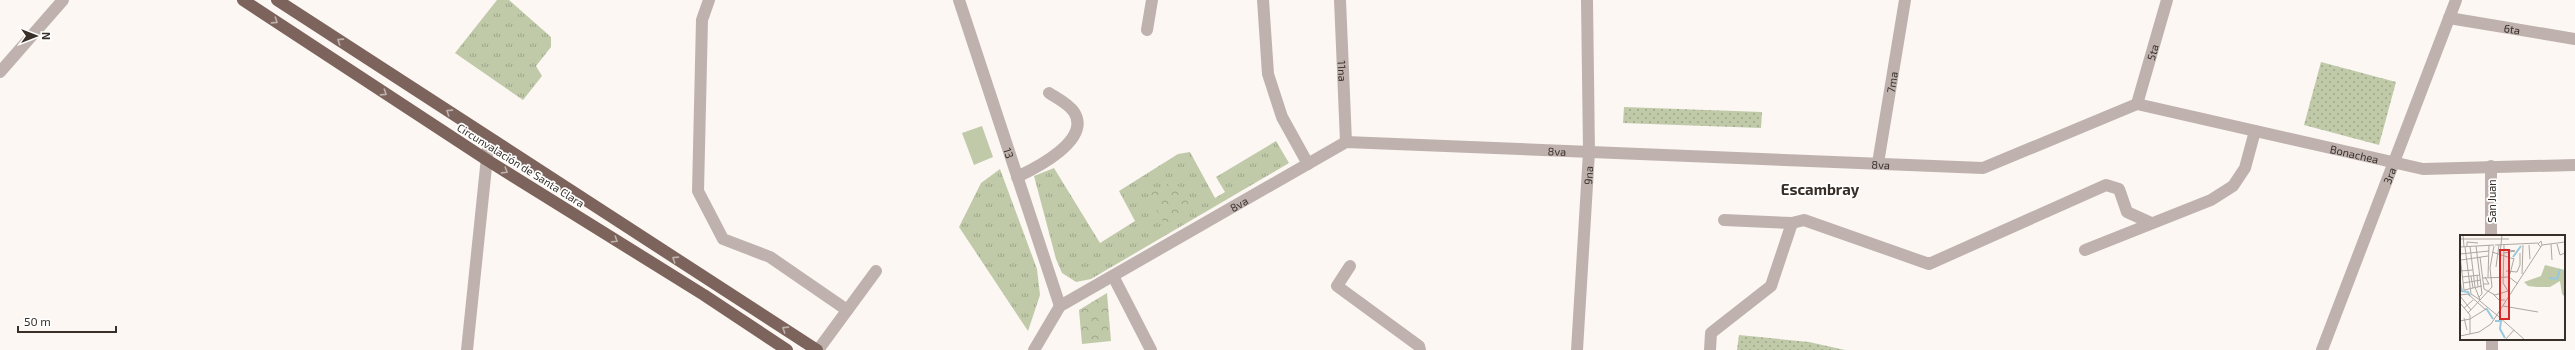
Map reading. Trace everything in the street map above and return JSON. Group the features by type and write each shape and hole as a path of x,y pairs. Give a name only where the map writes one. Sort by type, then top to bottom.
{"highway":[{"name":"Circunvalación de Santa Clara","path":"242,0 487,160 787,350"},
{"name":"Circunvalación de Santa Clara","path":"277,0 818,350"},
{"path":"735,316 739,309 750,307"}],"street":[{"path":"0,72 63,0"},
{"path":"709,0 702,20 698,191 722,240 770,258 847,310"},
{"name":"13","path":"959,0 1060,306"},
{"path":"1147,30 1152,0"},
{"path":"1263,0 1268,74 1282,117 1308,164"},
{"name":"11na","path":"1340,0 1346,142"},
{"name":"9na","path":"1577,350 1589,152 1587,0"},
{"name":"7ma","path":"1878,163 1906,0"},
{"name":"5ta","path":"2137,104 2167,0"},
{"name":"3ra","path":"2322,350 2456,0"},
{"name":"6ta","path":"2449,18 2575,39"},
{"path":"1017,177 1049,162 1063,149 1074,134 1077,122 1074,112 1049,93"},
{"name":"8va","path":"1034,350 1060,306 1346,142 1983,168 2137,104"},
{"name":"Bonachea","path":"2137,104 2423,169 2491,166 2575,165"},
{"path":"2085,250 2150,222 2211,200 2233,186 2245,168 2255,131"},
{"path":"467,350 489,138"},
{"name":"San Juan","path":"2491,166 2491,235"},
{"path":"1724,220 1792,224 1804,220 1929,264 2106,185 2119,189 2127,212 2126,232"},
{"path":"2127,212 2150,222"},
{"path":"1710,350 1711,333 1772,286 1792,224"},
{"path":"1350,266 1337,286 1419,346 1420,350"},
{"path":"818,350 876,271"},
{"path":"1113,276 1151,350"}],"green space":[{"path":"497,0 509,0 551,37 551,47 536,66 542,76 523,100 455,53"},
{"path":"2321,62 2396,82 2379,145 2304,125"},
{"path":"1624,107 1762,112 1761,128 1623,123"},
{"path":"982,126 993,157 974,165 962,133"},
{"path":"1276,141 1289,163 1091,279 1076,282 1062,273 1056,259 1034,176 1054,168 1100,243 1135,221 1119,191 1178,154 1190,152 1215,198 1225,192 1216,177"},
{"path":"1000,169 1037,269 1040,295 1028,331 959,227 981,183"},
{"path":"1175,180 1193,211 1166,227 1148,195"},
{"path":"1107,293 1111,341 1082,344 1079,310"},
{"path":"1739,335 1809,342 1845,350 1737,350"}],"district":[{"name":"Escambray","path":"1820,189"}]}
